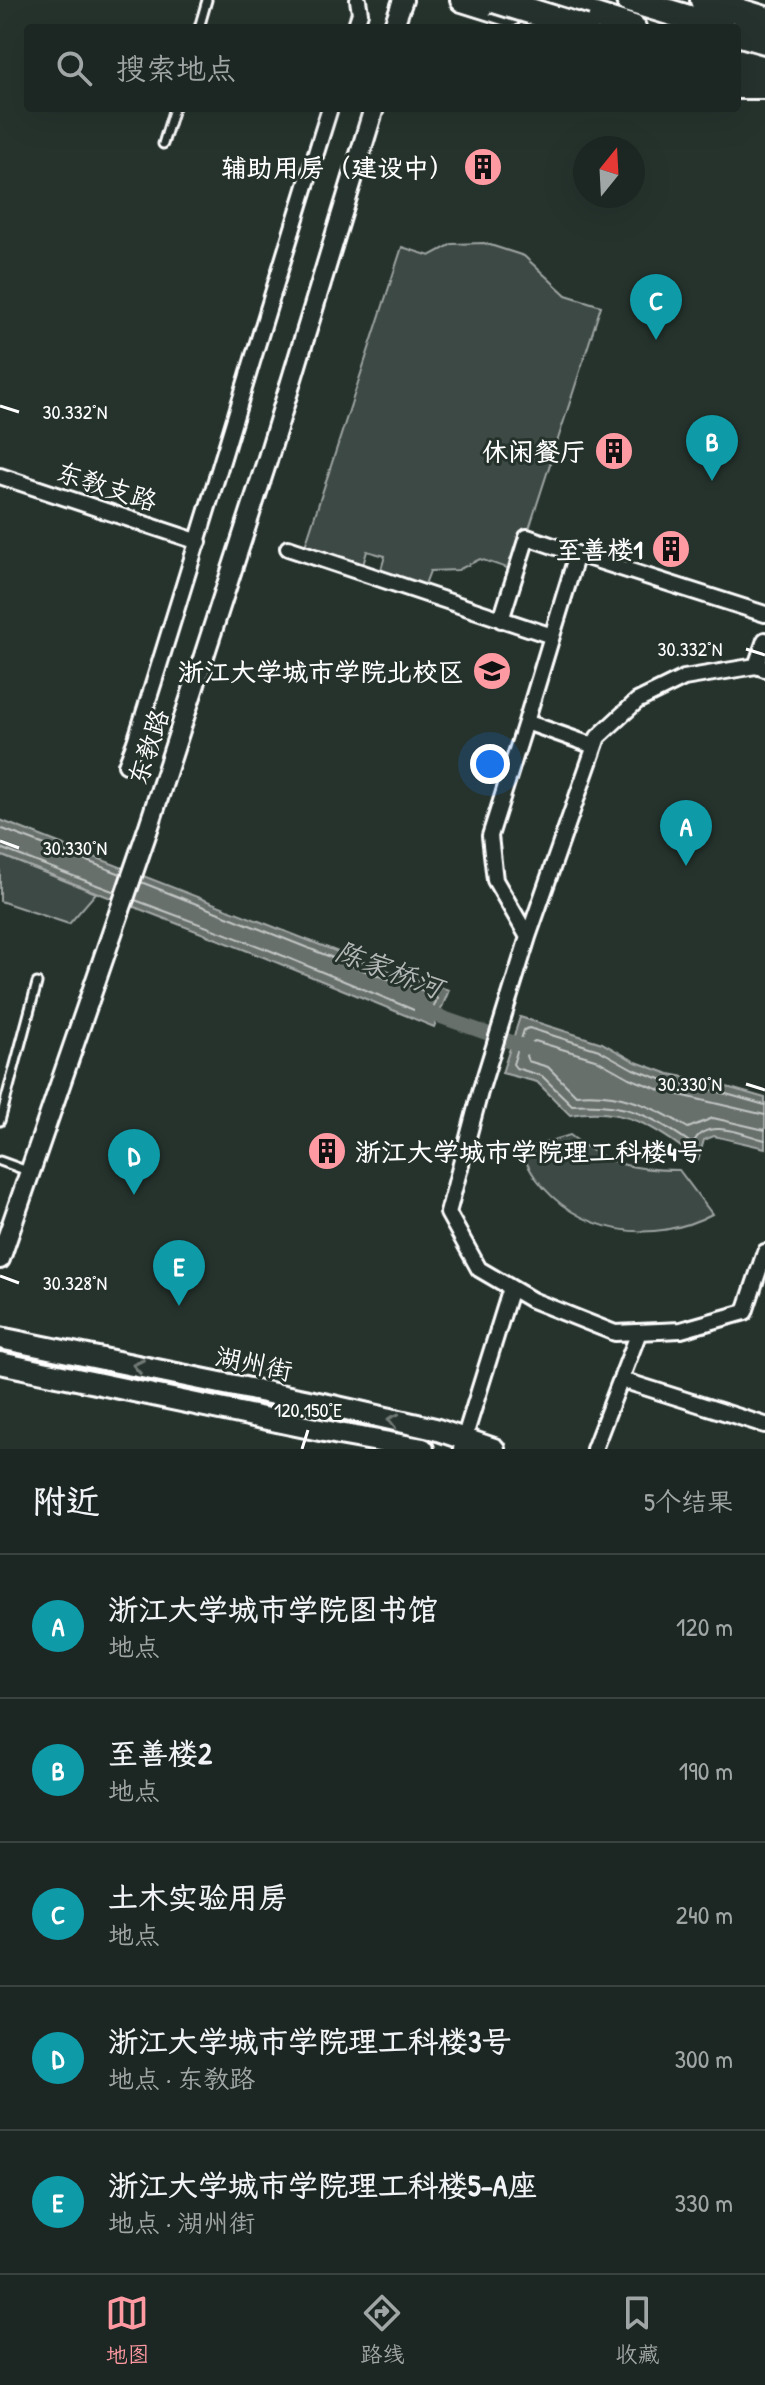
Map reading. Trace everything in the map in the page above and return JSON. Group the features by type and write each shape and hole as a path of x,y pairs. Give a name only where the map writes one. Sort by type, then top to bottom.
{"highway":[{"path":"494,0 563,24"},
{"path":"514,0 566,24"},
{"path":"544,0 620,24"},
{"path":"629,0 709,24"},
{"path":"703,0 756,9"},
{"path":"741,34 765,41"},
{"path":"741,62 765,69"},
{"path":"741,76 765,85"},
{"path":"741,86 765,85"}],"main road":[{"path":"462,0 560,24"},
{"path":"741,87 765,94"},
{"name":"湖州街","path":"0,1338 333,1406 463,1444 494,1449"},
{"name":"湖州街","path":"0,1363 423,1449"}],"street":[{"path":"356,24 360,13 358,0"},
{"path":"394,24 403,0"},
{"path":"403,24 411,0"},
{"path":"126,765 199,542 238,402 329,112"},
{"name":"东教路","path":"145,826 364,112"},
{"name":"东教路","path":"0,1232 145,826 267,461 373,112"},
{"name":"东教支路","path":"0,476 199,542"},
{"path":"501,620 527,537 765,614"},
{"path":"288,548 552,636"},
{"path":"528,937 495,880 490,836 577,554"},
{"path":"765,640 761,668 684,678 647,695 598,737 528,937 480,1092 448,1213 479,1269 532,1300 615,1333 681,1330 745,1312 765,1252"},
{"path":"526,722 594,746"},
{"name":"东教路","path":"0,1259 103,945"},
{"path":"463,1444 511,1288"},
{"path":"594,1449 639,1332"},
{"path":"622,1380 765,1425"}],"lane":[{"path":"200,24 207,0"},
{"path":"163,144 173,112"},
{"path":"0,1121 37,983"},
{"path":"0,1161 22,1169"}],"shaded area":[{"path":"484,243 524,256 566,295 601,306 519,560 507,568 480,559 458,570 430,571 424,587 380,573 385,556 367,551 363,565 305,546 402,247 430,256 452,244"},
{"path":"0,855 96,893 69,924 0,901"},
{"path":"570,1135 596,1153 621,1164 679,1170 712,1214 665,1230 641,1231 617,1229 572,1211 552,1196 535,1177 520,1150"}],"water":[{"path":"0,820 374,966 449,990 434,1027 0,855"},
{"path":"520,1017 602,1043 636,1062 669,1074 765,1098 765,1148 714,1136 704,1140 698,1160 654,1129 623,1116 607,1113 570,1115 537,1082 502,1073"}],"waterway":[{"name":"陈家桥河","path":"421,1010 529,1048"}],"place":[{"name":"辅助用房（建设中）","path":"483,167"},
{"name":"土木实验用房","path":"656,340"},
{"name":"休闲餐厅","path":"614,451"},
{"name":"至善楼2","path":"712,481"},
{"name":"至善楼1","path":"671,549"},
{"name":"浙江大学城市学院北校区","path":"492,671"},
{"name":"浙江大学城市学院图书馆","path":"686,866"},
{"name":"浙江大学城市学院理工科楼4号","path":"327,1151"},
{"name":"浙江大学城市学院理工科楼3号","path":"134,1195"},
{"name":"浙江大学城市学院理工科楼5-A座","path":"179,1306"}]}
